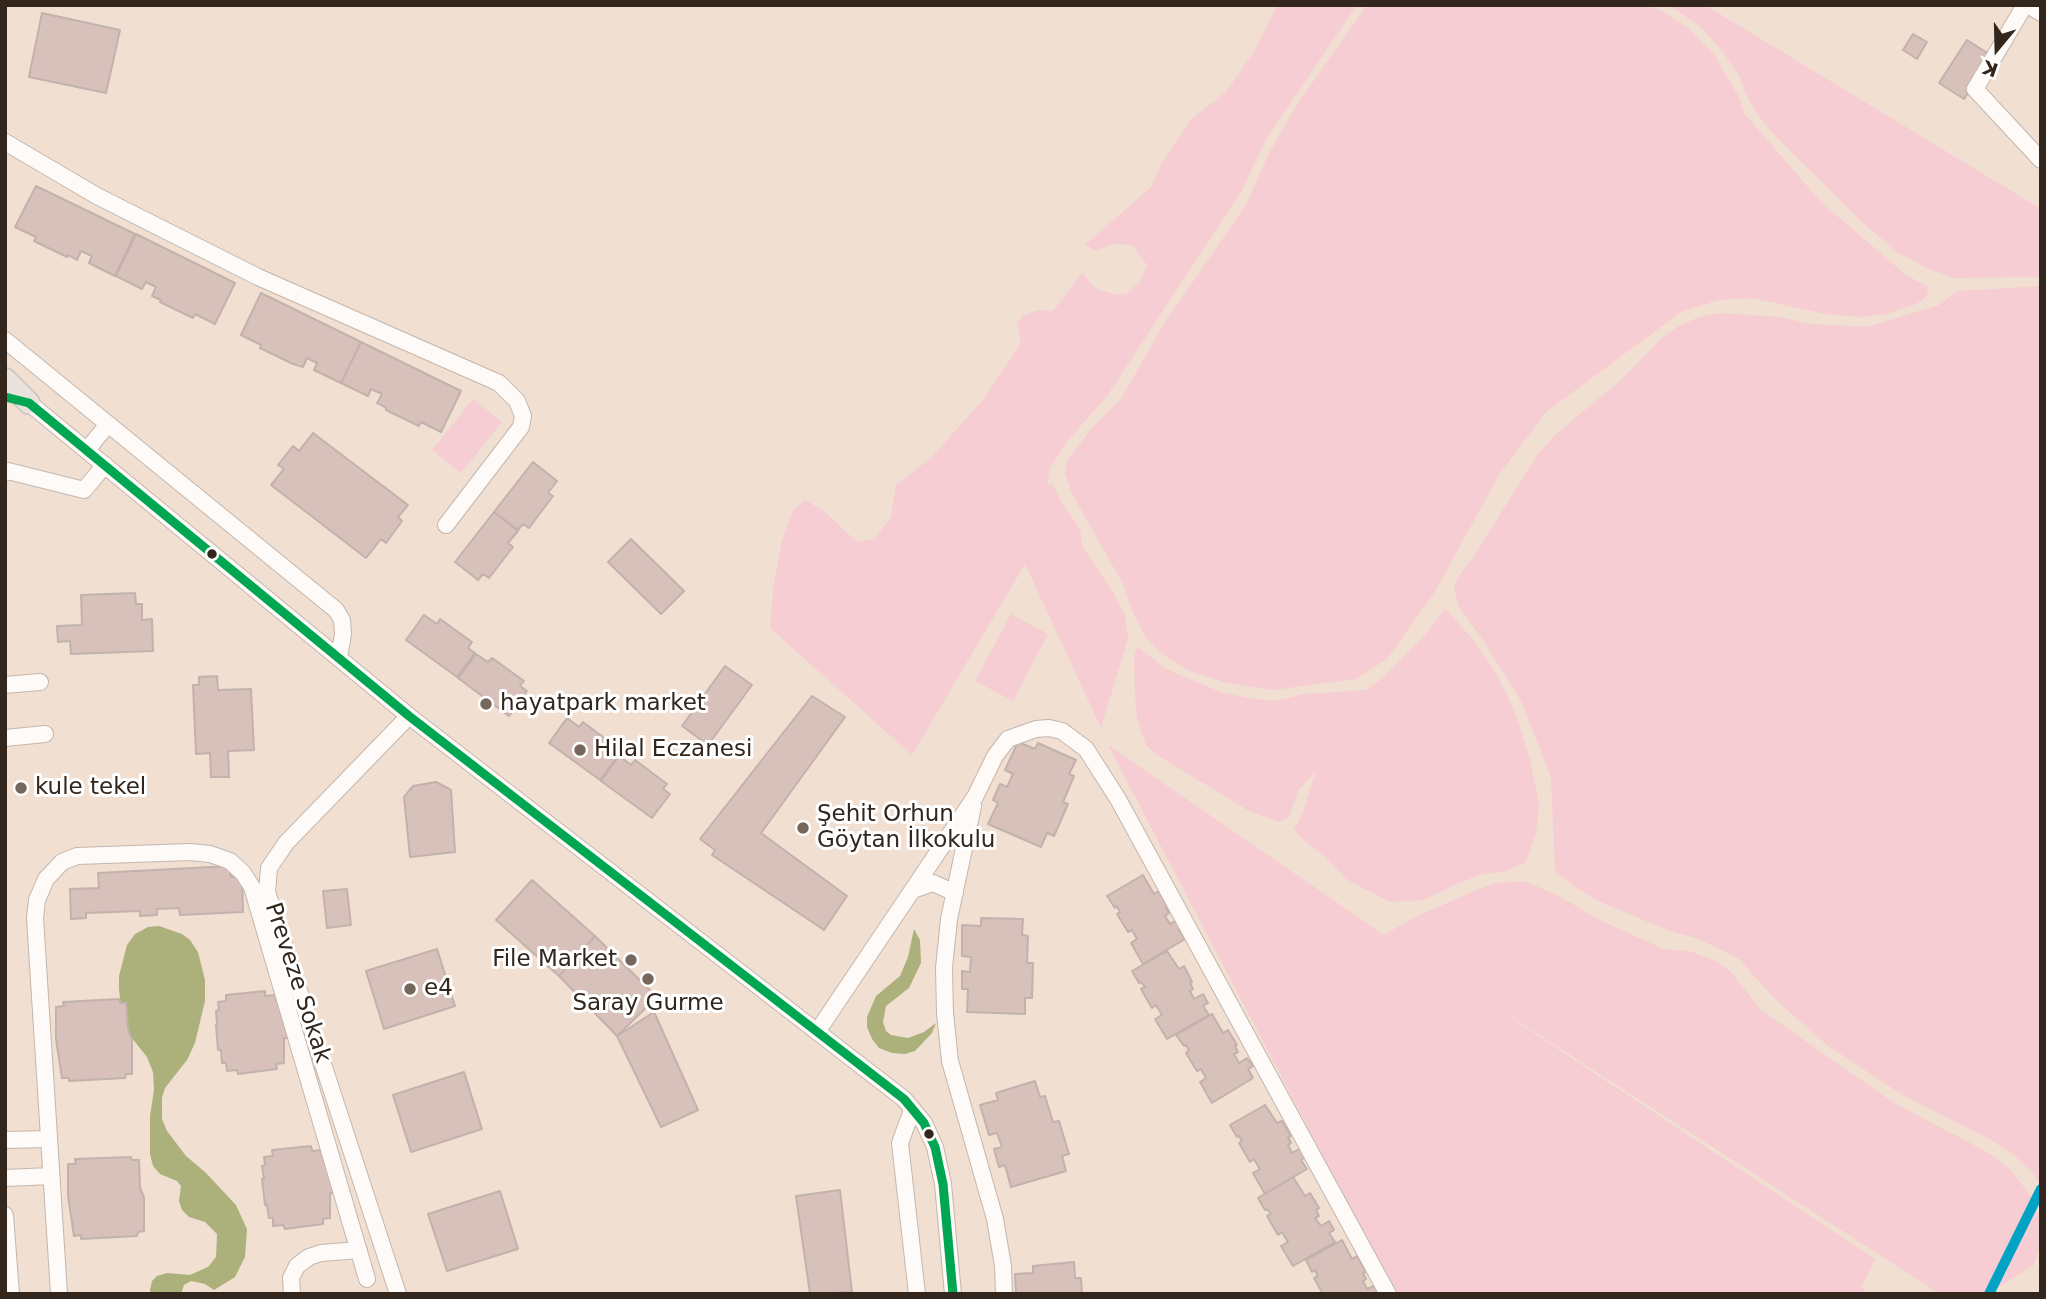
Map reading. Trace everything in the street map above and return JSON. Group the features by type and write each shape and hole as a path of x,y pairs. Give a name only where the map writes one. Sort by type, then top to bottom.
{"main road":[{"path":"5,379 29,403"},
{"path":"5,399 29,403"}],"street":[{"path":"2041,13 2026,5 1975,89 2041,160"},
{"path":"5,142 97,195 258,277 499,383 517,401 523,416 521,427 446,525"},
{"path":"5,340 336,610 342,620 343,634 339,658"},
{"path":"29,403 409,716 904,1100 923,1123 934,1147 943,1184 953,1294"},
{"path":"87,450 108,424"},
{"path":"5,472 85,490 105,465"},
{"path":"5,685 40,682"},
{"name":"Preveze Sokak","path":"398,1294 267,892 269,868 286,843 409,716"},
{"path":"817,1031 975,797 995,756 1008,739 1036,729 1062,731 1086,749 1118,799 1388,1294"},
{"path":"5,738 45,734"},
{"path":"975,797 949,919 944,968 945,1013 950,1061 995,1219 1003,1266 1004,1294"},
{"path":"58,1294 35,918 37,900 46,878 62,862 77,856 190,852 230,862 243,873 252,887 368,1279"},
{"path":"913,890 933,883 955,893"},
{"path":"912,1110 900,1143 917,1294"},
{"path":"5,1140 49,1139"},
{"path":"5,1178 51,1177"},
{"path":"5,1215 11,1294"},
{"path":"292,1294 291,1278 297,1266 309,1257 321,1253 359,1250"}],"shaded area":[{"path":"1277,5 1357,5 1267,138 1241,192 1107,396 1070,438 1050,467 1047,487 1051,482 1080,529 1082,546 1125,615 1128,638 1101,728 1025,564 912,755 770,628 773,589 782,540 793,510 805,500 824,511 857,542 874,539 891,517 896,485 932,457 982,401 1021,343 1017,324 1022,316 1037,310 1053,311 1082,273 1096,289 1117,295 1126,294 1140,282 1147,265 1132,245 1113,244 1096,251 1085,245 1152,186 1160,166 1192,118 1226,92 1254,52"},
{"path":"1367,5 1649,5 1663,12 1688,28 1715,56 1740,99 1744,113 1821,202 1906,275 1928,287 1927,296 1918,303 1886,314 1860,317 1826,314 1751,298 1719,300 1681,312 1546,412 1500,473 1436,590 1387,659 1356,679 1273,690 1227,683 1190,671 1165,656 1146,638 1123,584 1071,492 1065,473 1068,459 1092,428 1121,399 1165,322 1246,205 1268,155 1298,103"},
{"path":"1669,5 1705,5 2041,209 2041,277 1954,278 1928,269 1897,252 1861,221 1775,136 1758,115 1746,95 1740,77 1723,52 1702,28"},
{"path":"2041,286 2041,1187 2035,1176 2014,1155 1991,1140 1904,1096 1827,1045 1776,1000 1738,958 1696,938 1670,931 1598,901 1555,871 1551,777 1521,701 1459,607 1454,588 1458,577 1538,454 1556,434 1622,379 1663,337 1679,326 1699,317 1720,313 1780,317 1810,324 1867,327 1939,305 1958,291"},
{"path":"473,399 502,422 461,473 432,450"},
{"path":"1445,609 1471,637 1496,673 1515,712 1530,760 1539,804 1536,833 1526,862 1503,872 1483,874 1424,900 1390,902 1346,879 1294,829 1302,815 1316,770 1298,791 1289,817 1279,822 1249,811 1157,755 1146,745 1137,719 1134,667 1135,651 1138,647 1166,669 1221,692 1248,698 1274,701 1305,694 1366,690 1383,678 1426,634"},
{"path":"1011,614 1048,634 1013,701 975,681"},
{"path":"1108,745 1384,935 1415,917 1479,889 1496,883 1524,881 1663,949 1689,951 1714,960 1730,971 1761,1010 1894,1103 1989,1153 2010,1169 2030,1195 2041,1221 2041,1242 2034,1265 1987,1294 1940,1294 1454,980 1875,1259 1862,1286 1866,1294 1395,1294"},
{"path":"159,926 182,934 190,940 198,952 205,980 205,1001 195,1043 187,1060 165,1088 162,1119 167,1131 186,1156 236,1205 247,1229 245,1257 235,1277 214,1290 205,1284 191,1281 184,1285 181,1294 151,1294 152,1281 167,1273 190,1275 208,1267 216,1257 217,1234 205,1222 189,1217 182,1210 179,1201 181,1186 177,1181 160,1174 153,1166 150,1154 150,1116 154,1090 153,1072 147,1057 123,1027 119,989 119,976 127,945 135,934 148,927"},
{"path":"914,929 920,940 921,963 909,988 886,1006 883,1022 886,1031 891,1035 908,1038 924,1032 936,1023 932,1033 915,1051 905,1054 892,1053 879,1048 872,1039 867,1027 867,1017 876,996 900,976 908,957"}],"building":[{"path":"42,13 120,30 106,93 29,77"},
{"path":"1913,34 1927,42 1917,59 1903,50"},
{"path":"1967,40 1992,56 1964,99 1939,83"},
{"path":"36,186 135,234 115,276 89,263 92,256 81,251 77,260 68,255 67,257 34,241 36,237 15,227"},
{"path":"136,234 235,283 215,324 195,314 193,318 160,302 161,300 152,296 156,287 146,282 142,289 116,276"},
{"path":"261,293 361,342 341,383 314,370 317,363 307,358 303,367 293,364 241,335"},
{"path":"361,342 461,391 441,432 421,422 419,426 386,410 377,403 382,394 371,389 368,396 341,383"},
{"path":"313,433 408,505 398,517 402,521 386,543 381,539 366,558 271,485 284,469 278,465 293,446 299,451"},
{"path":"533,462 557,481 548,493 553,496 529,528 523,524 518,530 494,512"},
{"path":"494,512 518,531 508,543 513,547 489,578 483,574 478,580 455,562"},
{"path":"631,539 684,591 661,614 608,562"},
{"path":"135,593 136,604 142,604 142,620 152,619 153,651 71,654 70,641 58,642 57,626 82,625 81,595"},
{"path":"424,615 437,624 440,619 472,642 468,648 475,653 457,677 406,640"},
{"path":"476,654 488,662 492,658 524,681 520,686 527,691 509,716 458,678"},
{"path":"725,666 752,685 708,745 682,726"},
{"path":"217,676 218,690 251,689 254,750 228,751 229,777 211,777 210,753 196,754 193,685 199,685 199,677"},
{"path":"812,696 845,717 761,833 847,896 824,930 712,855 715,850 700,839"},
{"path":"567,718 579,727 583,722 615,746 611,752 618,756 600,780 549,743"},
{"path":"1018,742 1035,749 1038,743 1076,760 1069,774 1074,776 1063,802 1068,804 1054,836 1047,833 1041,847 988,824 998,803 993,800 1000,784 1007,787 1013,774 1005,770"},
{"path":"619,756 631,765 635,760 667,784 663,789 670,794 652,818 601,781"},
{"path":"436,782 451,790 455,852 410,857 404,797 413,786"},
{"path":"230,866 231,877 242,877 243,912 180,915 179,908 157,909 157,915 140,916 140,911 86,913 86,918 71,919 70,889 99,888 98,873"},
{"path":"1143,875 1154,894 1159,891 1168,906 1166,908 1169,913 1165,916 1170,924 1178,919 1184,928 1179,930 1185,939 1143,964 1131,943 1137,939 1132,930 1128,932 1117,914 1120,912 1117,906 1115,908 1107,896"},
{"path":"532,880 595,936 559,976 496,920"},
{"path":"347,889 351,925 327,928 323,891"},
{"path":"981,918 1023,919 1022,935 1028,936 1027,963 1033,963 1032,998 1025,998 1025,1014 967,1012 968,989 962,989 962,971 970,972 971,957 962,956 962,925 981,926"},
{"path":"595,936 657,997 617,1036 559,976"},
{"name":"e4","path":"437,949 455,1006 384,1029 366,971"},
{"path":"1167,951 1179,969 1184,966 1192,982 1190,983 1193,989 1190,991 1194,999 1203,994 1208,1003 1203,1006 1209,1015 1167,1039 1155,1019 1162,1015 1156,1005 1152,1008 1141,989 1145,987 1139,983 1132,971"},
{"path":"265,991 265,996 275,995 276,1001 281,1001 288,1038 284,1038 284,1063 276,1064 277,1069 238,1074 237,1070 227,1071 226,1063 222,1063 221,1050 218,1050 218,1002 226,1001 226,995"},
{"path":"119,999 120,1003 126,1003 128,1029 132,1040 132,1074 126,1074 125,1078 69,1081 69,1078 62,1078 56,1039 56,1007 64,1006 63,1002"},
{"path":"654,1012 698,1110 661,1127 617,1036"},
{"path":"1212,1014 1223,1033 1228,1030 1237,1045 1235,1046 1238,1052 1234,1054 1239,1063 1247,1058 1253,1066 1248,1069 1253,1078 1212,1103 1200,1082 1206,1078 1201,1069 1197,1071 1186,1053 1189,1050 1176,1035"},
{"path":"464,1072 482,1129 411,1152 393,1095"},
{"path":"1035,1081 1040,1097 1045,1096 1053,1122 1059,1121 1069,1154 1062,1156 1066,1171 1011,1187 1005,1165 999,1167 994,1149 1002,1147 997,1133 989,1135 980,1105 998,1100 996,1093"},
{"path":"1265,1105 1277,1123 1282,1121 1291,1136 1288,1137 1291,1143 1288,1145 1292,1153 1301,1148 1306,1157 1301,1160 1307,1169 1265,1194 1253,1173 1260,1169 1254,1159 1250,1162 1239,1143 1242,1141 1230,1125"},
{"path":"311,1146 312,1151 322,1150 322,1156 327,1156 334,1193 330,1193 330,1218 323,1219 323,1224 285,1229 283,1225 273,1226 273,1218 269,1218 265,1205 262,1179 264,1157 273,1156 272,1150"},
{"path":"131,1157 132,1160 139,1160 140,1187 144,1198 144,1231 138,1232 137,1236 81,1239 81,1235 74,1236 68,1196 68,1164 76,1164 75,1159"},
{"path":"1293,1177 1305,1196 1310,1193 1319,1208 1316,1210 1319,1216 1315,1218 1321,1226 1329,1221 1334,1230 1329,1233 1335,1242 1293,1266 1281,1246 1288,1242 1282,1232 1278,1235 1267,1216 1271,1214 1265,1210 1258,1198"},
{"path":"840,1190 852,1292 810,1294 796,1196"},
{"path":"500,1191 518,1249 447,1271 428,1214"},
{"path":"1342,1240 1352,1259 1357,1256 1366,1272 1363,1273 1366,1279 1363,1281 1367,1289 1376,1285 1381,1294 1323,1294 1314,1278 1318,1276 1315,1270 1312,1272 1306,1260"},
{"path":"1074,1262 1075,1278 1081,1278 1082,1294 1016,1294 1015,1274 1033,1273 1033,1266"}],"transit line":[{"path":"5,397 29,403 409,716 904,1099 924,1123 935,1147 943,1184 953,1294"},
{"path":"1989,1294 2041,1189"}],"place":[{"name":"hayatpark market","path":"486,704"},
{"name":"Hilal Eczanesi","path":"580,750"},
{"name":"kule tekel","path":"21,788"},
{"name":"Şehit Orhun Göytan İlkokulu","path":"803,828"},
{"name":"File Market","path":"631,960"},
{"name":"Saray Gurme","path":"648,979"},
{"name":"e4","path":"410,989"}]}
